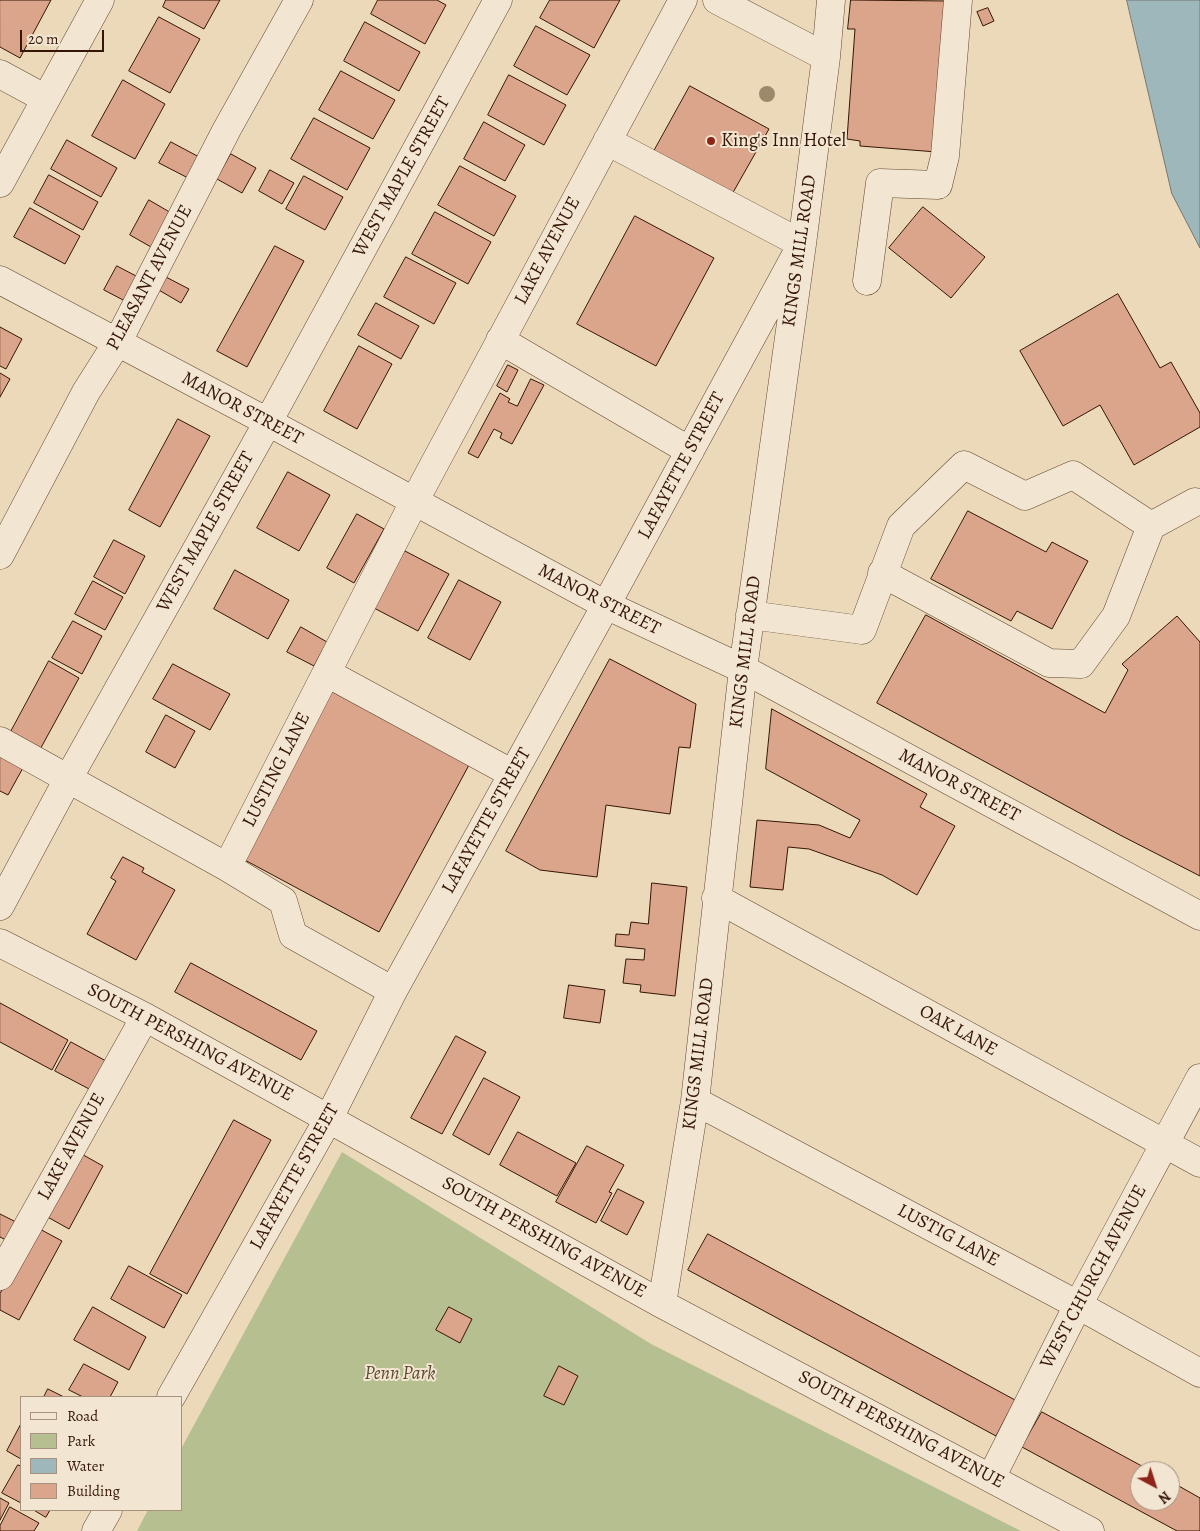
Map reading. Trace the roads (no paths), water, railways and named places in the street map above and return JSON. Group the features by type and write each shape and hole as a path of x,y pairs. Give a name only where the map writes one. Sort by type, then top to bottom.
{"street":[{"path":"0,183 100,0"},
{"name":"PLEASANT AVENUE","path":"0,555 86,392 117,343 227,129 299,0"},
{"name":"WEST MAPLE STREET","path":"0,906 68,779 268,422 498,0"},
{"name":"LAKE AVENUE","path":"414,502 683,0"},
{"path":"717,0 826,57"},
{"name":"KINGS MILL ROAD","path":"662,1304 695,1101 716,898 743,669 802,244 826,57 831,0"},
{"path":"867,281 880,183 938,185 945,156 958,0"},
{"path":"0,74 46,99"},
{"path":"607,141 802,244"},
{"name":"LAFAYETTE STREET","path":"172,1396 329,1118 393,991 802,244"},
{"name":"MANOR STREET","path":"0,280 268,422 606,605 743,669 1200,916"},
{"path":"500,340 690,451"},
{"path":"750,615 862,630 901,526 964,465 1025,496 1072,475 1150,526"},
{"name":"LUSTING LANE","path":"227,867 414,502"},
{"path":"882,573 1049,663 1080,664 1116,616 1150,526 1195,502"},
{"path":"327,673 513,774"},
{"path":"0,742 227,867 283,901 293,935 393,991"},
{"name":"OAK LANE","path":"716,898 1200,1163"},
{"name":"SOUTH PERSHING AVENUE","path":"0,943 145,1017 662,1304 1090,1531"},
{"name":"LAKE AVENUE","path":"0,1276 145,1017"},
{"name":"WEST CHURCH AVENUE","path":"991,1478 1078,1305 1200,1078"},
{"name":"LUSTIG LANE","path":"695,1101 1078,1305 1200,1373"},
{"path":"96,1531 107,1511"}],"water":[{"path":"1127,0 1200,0 1200,248 1172,194"}],"place":[{"name":"King's Inn Hotel","path":"711,141"}],"park label":[{"name":"Penn Park","path":"400,1374"}]}
